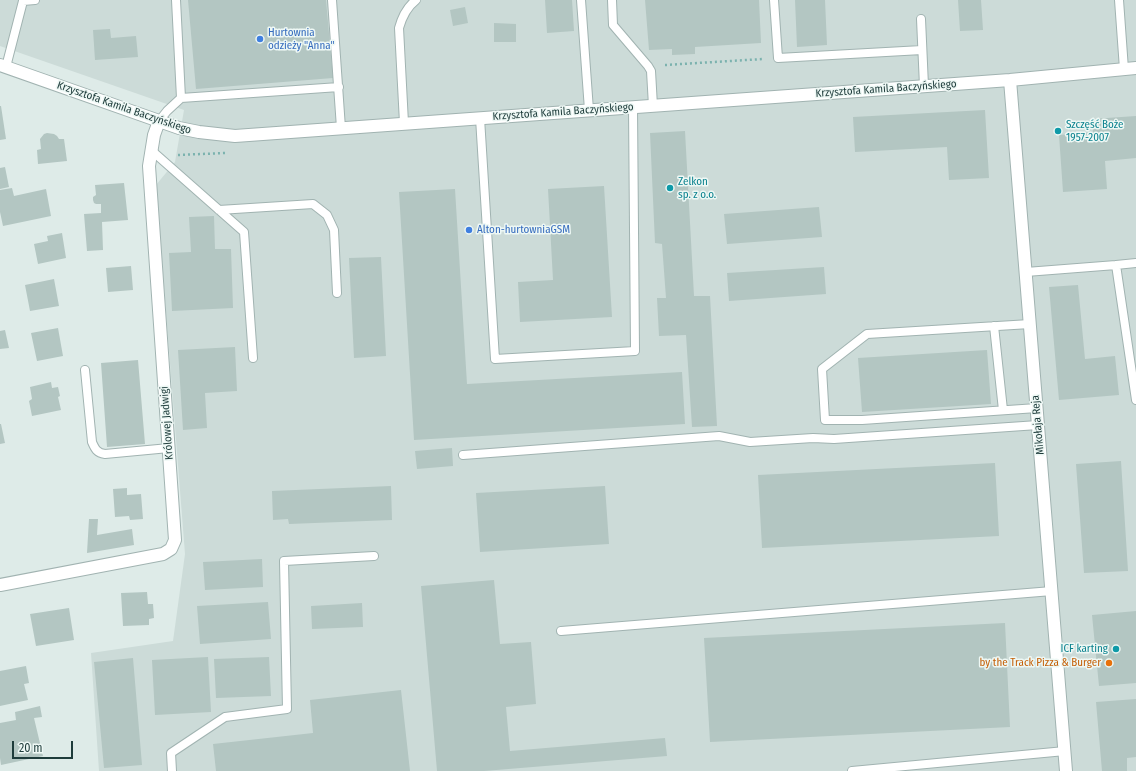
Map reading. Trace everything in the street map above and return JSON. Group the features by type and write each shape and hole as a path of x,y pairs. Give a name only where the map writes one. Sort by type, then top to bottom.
{"street":[{"name":"Krzysztofa Kamila Baczyńskiego","path":"3,66 179,128 198,132 235,136 1010,80 1130,69"},
{"name":"Mikołaja Reja","path":"1010,80 1066,771"},
{"name":"Królowej Jadwigi","path":"0,585 163,554 171,549 175,540 149,166 154,135 159,121"}],"lane":[{"path":"3,66 23,1 35,0"},
{"path":"176,0 181,98"},
{"path":"332,0 341,128"},
{"path":"404,123 399,28 404,14 416,0"},
{"path":"581,0 589,110"},
{"path":"612,0 613,25 651,71 653,106"},
{"path":"774,0 778,58 922,50"},
{"path":"1119,0 1130,69"},
{"path":"921,19 924,86"},
{"path":"159,121 173,104 181,98 339,87"},
{"path":"480,118 496,358 635,351 633,107"},
{"path":"151,150 244,232 252,358"},
{"path":"219,210 313,204 327,215 334,230 337,293"},
{"path":"1026,272 1136,263"},
{"path":"1116,265 1136,400"},
{"path":"1030,324 867,334 822,369 825,420 862,420 1037,408"},
{"path":"994,326 1003,410"},
{"path":"85,370 92,442 95,449 99,453 105,454 169,448"},
{"path":"463,455 719,436 750,442 813,438 834,440 1038,425"},
{"path":"172,771 171,753 225,717 287,709 284,561 374,556"},
{"path":"561,631 1052,591"},
{"path":"852,771 1065,751"}],"path":[{"path":"648,66 778,58"}],"shaded area":[{"path":"0,0 1136,0 1136,771 99,771 91,653 173,641 185,554 156,185 175,162 184,110 0,46"}],"building":[{"name":"Hurtownia odzieży \"Anna\"","path":"188,0 326,0 333,78 196,89"},
{"path":"545,0 572,0 574,31 547,33"},
{"path":"645,0 759,0 761,43 695,47 695,54 672,55 672,49 649,50"},
{"path":"795,0 825,0 827,45 797,47"},
{"path":"958,0 981,0 983,30 960,31"},
{"path":"465,7 468,23 453,26 450,10"},
{"path":"494,23 516,24 516,42 494,42"},
{"path":"110,29 111,38 136,36 138,57 95,60 93,30"},
{"path":"0,106 6,139 0,140"},
{"path":"985,110 989,178 949,180 947,147 855,152 853,117"},
{"path":"1136,116 1136,158 1105,161 1107,189 1063,192 1059,135 1093,132 1092,119"},
{"path":"685,131 694,296 710,296 717,426 692,427 686,335 659,336 657,298 666,298 662,244 655,243 650,133"},
{"path":"47,133 54,134 59,139 64,139 67,161 38,164 37,150 41,149 40,139"},
{"path":"5,167 9,187 0,189 0,168"},
{"path":"124,183 128,220 102,222 103,250 87,251 84,214 101,213 101,204 94,203 93,200 93,197 96,195 95,185"},
{"path":"604,186 612,317 520,322 518,282 553,280 548,189"},
{"path":"12,188 14,196 46,189 51,216 3,226 0,212 0,190"},
{"path":"455,189 467,384 682,372 685,424 414,440 399,192"},
{"path":"819,207 822,237 727,244 724,214"},
{"path":"214,216 215,249 231,249 233,308 172,311 169,253 191,252 189,217"},
{"path":"62,233 66,258 38,264 34,244 48,241 47,236"},
{"path":"381,257 386,356 354,358 349,258"},
{"path":"131,266 133,290 108,292 106,268"},
{"path":"824,267 826,294 729,301 727,273"},
{"path":"54,279 59,306 30,311 25,285"},
{"path":"1078,285 1085,359 1115,356 1119,395 1059,400 1049,287"},
{"path":"58,328 63,356 37,361 31,333"},
{"path":"5,330 9,348 0,349 0,331"},
{"path":"235,347 237,391 205,393 207,428 183,430 178,350"},
{"path":"987,350 991,404 862,412 858,358"},
{"path":"138,360 145,444 107,447 101,363"},
{"path":"51,382 52,388 58,387 60,396 58,397 61,410 32,416 29,401 32,399 30,387"},
{"path":"0,424 5,443 0,444"},
{"path":"452,448 453,466 417,469 415,451"},
{"path":"1121,461 1128,571 1084,573 1076,464"},
{"path":"995,463 999,536 762,548 758,475"},
{"path":"391,486 392,520 289,524 288,519 273,520 272,491"},
{"path":"605,486 609,544 480,552 476,493"},
{"path":"127,488 127,495 141,494 143,519 130,520 129,516 115,517 113,489"},
{"path":"89,519 98,519 97,535 132,529 134,545 87,553"},
{"path":"262,559 263,587 205,590 203,562"},
{"path":"494,580 500,644 531,642 536,704 506,707 510,751 665,738 667,756 484,771 437,771 421,586"},
{"path":"147,592 148,604 153,604 154,618 149,619 149,625 123,626 121,593"},
{"path":"268,602 271,639 200,644 197,606"},
{"path":"362,603 363,627 312,629 311,606"},
{"path":"69,608 74,640 36,646 30,614"},
{"name":"ICF karting","path":"1136,611 1136,683 1099,686 1092,615"},
{"path":"1005,623 1010,727 710,742 704,638"},
{"path":"208,657 211,712 155,715 152,660"},
{"path":"269,657 271,696 216,698 214,659"},
{"path":"133,658 142,765 104,768 94,662"},
{"path":"26,666 29,683 24,684 28,700 0,706 0,671"},
{"path":"401,690 410,771 216,771 213,744 313,733 310,700"},
{"path":"1136,699 1136,757 1127,758 1127,771 1102,771 1096,702"},
{"path":"40,706 42,717 34,718 43,756 1,765 0,723 16,720 15,712"}],"place":[{"name":"Hurtownia odzieży \"Anna\"","path":"260,39"},
{"name":"Szczęść Boże 1957-2007","path":"1058,131"},
{"name":"Zelkon sp. z o.o.","path":"670,188"},
{"name":"Alton-hurtowniaGSM","path":"469,230"},
{"name":"ICF karting","path":"1116,649"},
{"name":"by the Track Pizza & Burger","path":"1109,663"}]}
